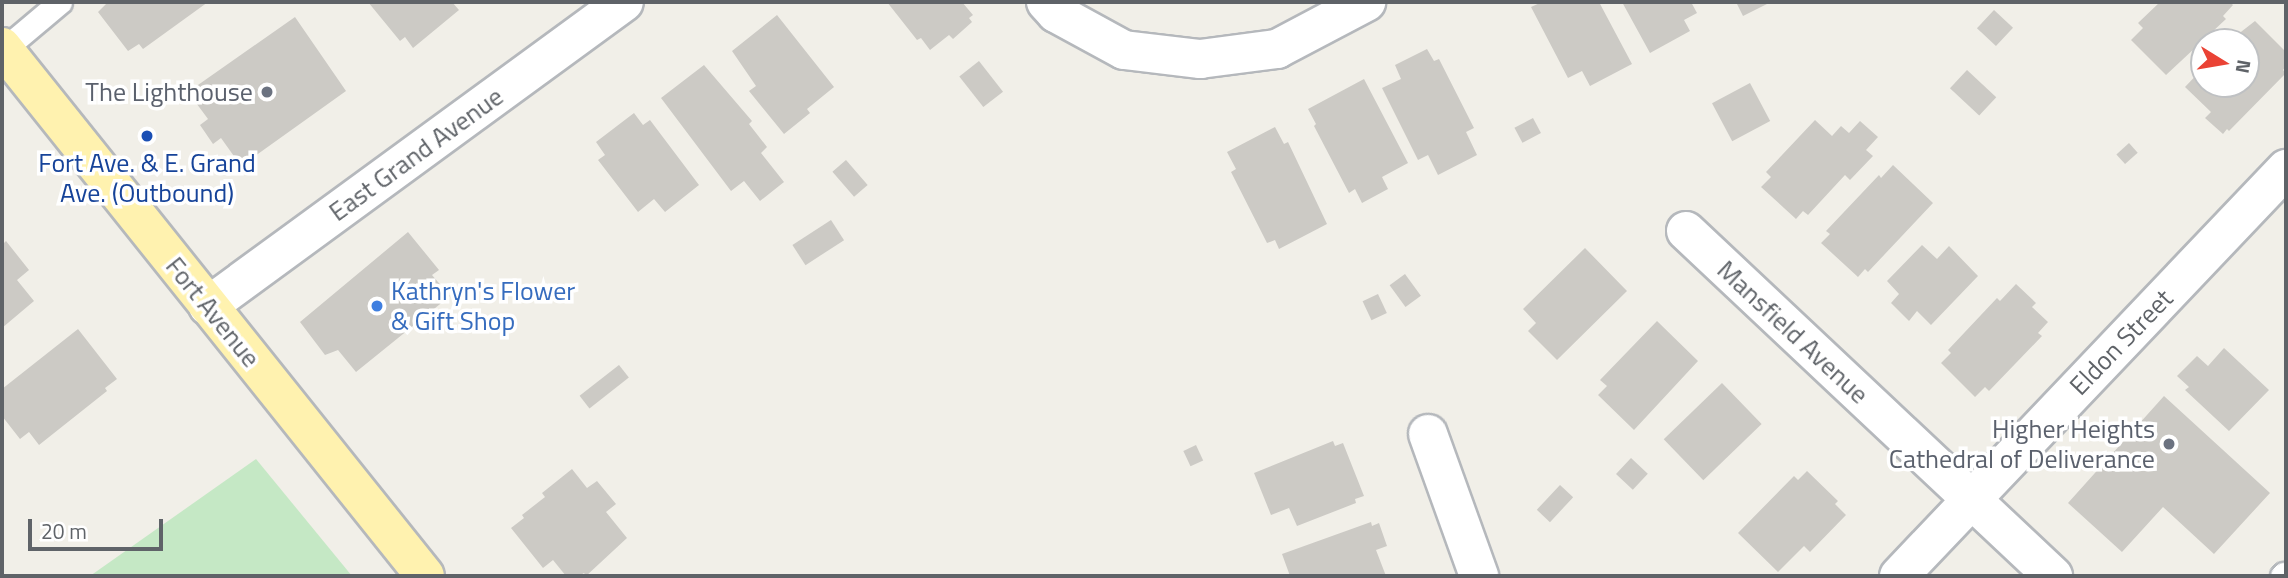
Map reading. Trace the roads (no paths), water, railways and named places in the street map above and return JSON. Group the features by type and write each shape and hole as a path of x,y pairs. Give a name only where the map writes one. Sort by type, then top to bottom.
{"main road":[{"name":"Fort Avenue","path":"3,48 425,576"}],"street":[{"name":"East Grand Avenue","path":"208,306 624,2"},
{"path":"1046,2 1056,13 1124,50 1200,59 1276,49 1366,2"},
{"name":"Eldon Street","path":"1899,576 2286,169"},
{"name":"Mansfield Avenue","path":"1686,231 2053,576"},
{"path":"1428,434 1479,576"}],"lane":[{"path":"3,48 60,2"}],"place":[{"name":"The Lighthouse","path":"267,92"},
{"name":"Fort Ave. & E. Grand Ave. (Outbound)","path":"147,136"},
{"name":"Kathryn's Flower & Gift Shop","path":"377,306"},
{"name":"Higher Heights Cathedral of Deliverance","path":"2169,444"}]}
